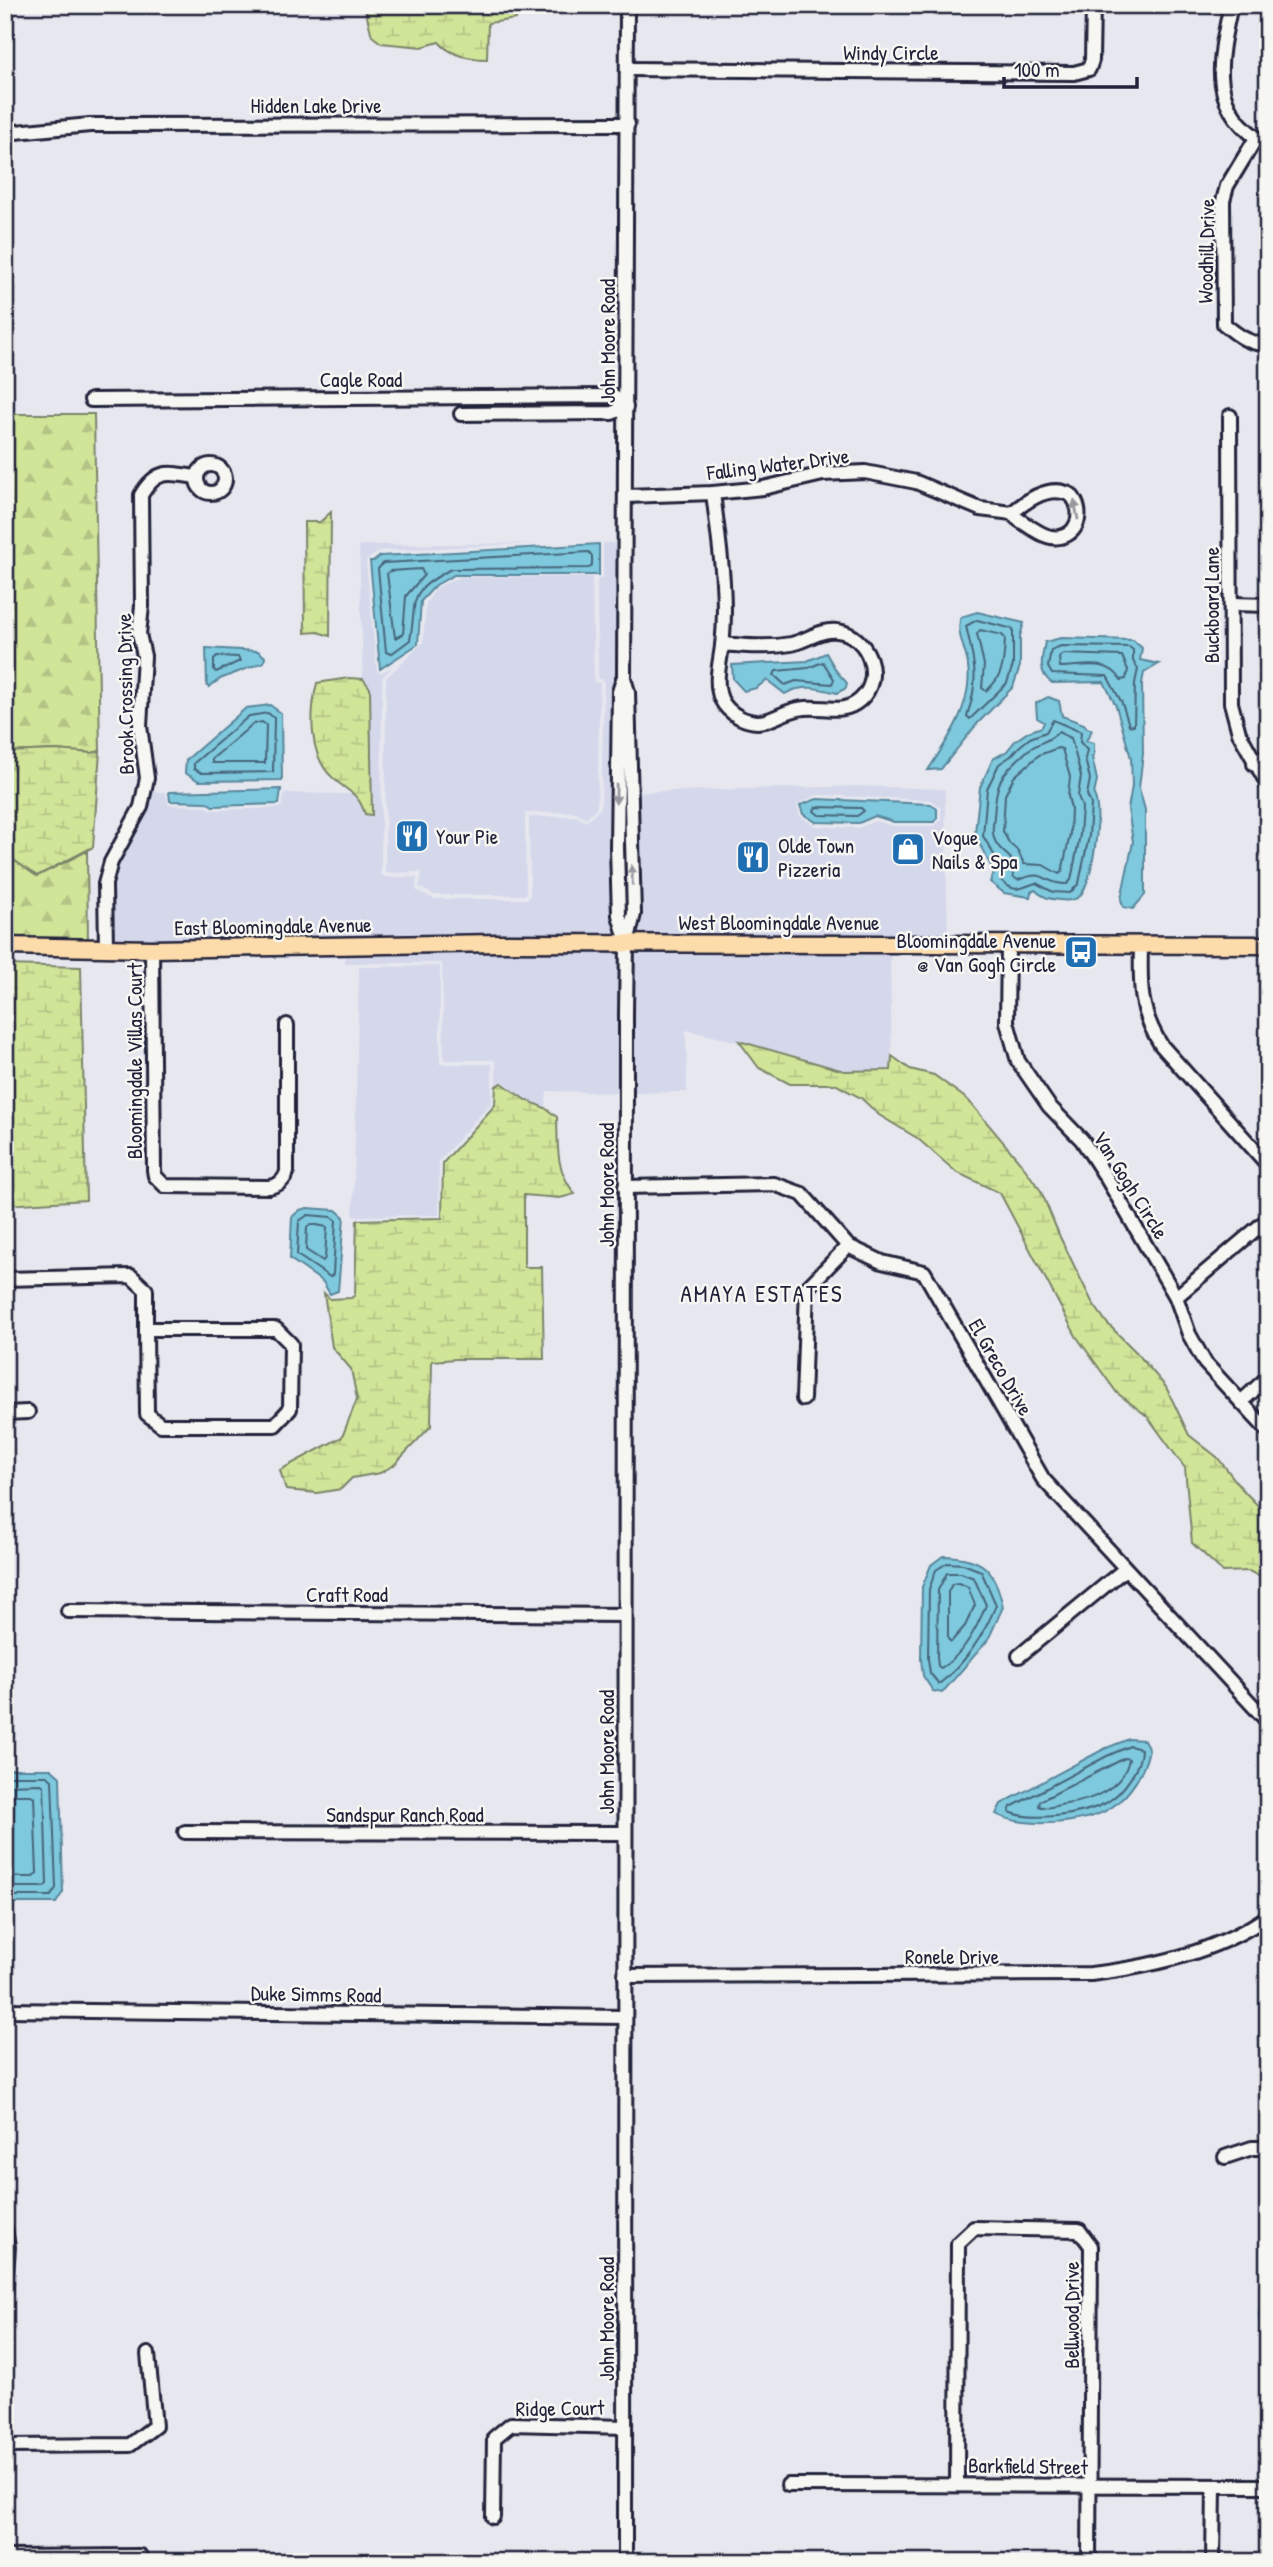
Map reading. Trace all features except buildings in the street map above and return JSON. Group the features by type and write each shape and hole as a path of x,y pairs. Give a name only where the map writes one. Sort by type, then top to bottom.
{"main road":[{"name":"East Bloomingdale Avenue","path":"5,946 152,949 542,943"},
{"name":"West Bloomingdale Avenue","path":"542,943 1268,945"}],"street":[{"name":"John Moore Road","path":"625,2562 626,943 619,915 617,837 619,692 624,678 627,5"},
{"name":"Windy Circle","path":"628,69 1074,73 1089,69 1092,60 1093,5"},
{"name":"Woodhill Drive","path":"1231,5 1222,48 1222,91 1231,111 1262,141 1227,186 1223,201 1224,324 1237,335 1257,344 1268,344"},
{"name":"Hidden Lake Drive","path":"5,134 90,125 628,124"},
{"name":"Cagle Road","path":"91,400 613,396 626,407"},
{"path":"461,414 612,413 626,407"},
{"name":"Buckboard Lane","path":"1230,416 1231,704 1238,733 1268,785"},
{"name":"Falling Water Drive","path":"626,496 763,488 823,474 865,472 915,482 980,509 1012,513 1045,492 1058,490 1075,500 1079,522 1072,531 1057,538 1044,535 1016,519 1012,513"},
{"name":"Brook Crossing Drive","path":"106,948 105,884 111,862 141,807 147,778 140,726 144,656 139,634 142,606 141,495 149,481 163,473 196,477"},
{"path":"713,493 723,582 722,644 717,680 721,698 727,708 737,717 761,722 787,710 848,708 861,699 869,688 873,671 870,656 861,643 846,633 835,630 822,632 794,643 763,648 722,644"},
{"path":"1231,604 1268,605"},
{"path":"1254,764 1268,754"},
{"name":"Van Gogh Circle","path":"1008,945 1007,1022 1018,1061 1049,1106 1082,1140 1106,1177 1176,1297 1189,1334 1205,1363 1268,1431"},
{"path":"1141,945 1141,996 1150,1027 1161,1045 1268,1165"},
{"name":"Bloomingdale Villas Court","path":"152,949 154,1170 155,1176 165,1186 270,1187 285,1178 287,1025"},
{"name":"El Greco Drive","path":"625,1187 774,1184 802,1194 848,1246 882,1262 924,1272 1043,1479 1268,1722"},
{"path":"1176,1297 1268,1219"},
{"path":"803,1399 807,1288 848,1246"},
{"path":"5,1279 131,1276 146,1290 146,1329 146,1414 161,1425 275,1425 289,1409 291,1344 276,1329 146,1329"},
{"path":"1241,1402 1268,1377"},
{"path":"5,1413 28,1412"},
{"path":"1019,1656 1125,1569"},
{"name":"Craft Road","path":"68,1611 625,1615"},
{"name":"Sandspur Ranch Road","path":"185,1832 625,1833"},
{"name":"Ronele Drive","path":"625,1976 1091,1974 1181,1956 1254,1926 1268,1916"},
{"name":"Duke Simms Road","path":"5,2010 625,2017"},
{"path":"1225,2157 1252,2148 1268,2148"},
{"name":"Bellwood Drive","path":"957,2485 958,2243 974,2228 1079,2230 1091,2246 1090,2562"},
{"path":"5,2229 8,2247 5,2290"},
{"path":"5,2446 130,2445 155,2427 148,2354"},
{"name":"Ridge Court","path":"493,2517 494,2438 511,2424 625,2427"},
{"name":"Barkfield Street","path":"788,2485 1268,2486"},
{"path":"1213,2562 1214,2486"},
{"path":"5,2557 140,2559"}],"shaded area":[{"path":"621,542 620,938 110,943 110,884 115,864 149,792 165,792 169,805 205,806 213,810 279,808 282,806 284,793 354,794 361,799 365,814 370,688 363,679 359,545 539,543 380,551 366,561 377,671 381,673 393,666 382,678 381,874 385,877 417,877 416,890 434,899 528,899 529,817 576,816 586,822 601,807 604,683 602,679 598,679 597,580 603,577 603,543"},
{"path":"460,577 592,577 594,682 600,683 597,807 586,818 576,812 525,813 526,895 434,895 419,887 422,872 385,873 386,678 423,642 426,603 437,587"},
{"path":"858,786 945,789 948,939 633,938 634,792","holes":["817,795 931,800 941,808 941,819 935,826 894,826 875,821 858,828 816,826 800,816 797,804"]},
{"path":"622,948 621,1093 547,1091 545,1108 524,1099 502,1083 496,1086 494,1060 444,1060 442,963 345,963 345,952"},
{"path":"631,948 890,949 892,1070 844,1071 790,1054 686,1030 687,1092 630,1093"},
{"path":"440,966 440,1064 492,1064 492,1102 439,1161 439,1215 353,1216 359,967"}],"green space":[{"path":"364,5 416,5 423,10 434,5 521,5 516,19 488,23 487,59 461,56 449,51 439,42 422,47 381,43 372,36"},
{"path":"5,414 94,414 100,751 5,752"},
{"path":"331,512 330,636 318,632 305,633 304,522 320,522"},
{"path":"349,678 363,679 370,688 372,815 365,814 356,797 325,769 315,746 312,720 317,683"},
{"path":"56,750 92,753 100,751 93,847 37,876 5,854 5,752"},
{"path":"87,851 88,942 5,941 5,854 37,876"},
{"path":"5,965 81,967 86,1200 5,1205"},
{"path":"739,1041 844,1071 891,1070 892,1056 910,1069 934,1075 968,1100 1041,1191 1092,1302 1107,1323 1166,1387 1189,1435 1217,1457 1268,1516 1268,1581 1249,1571 1223,1572 1192,1543 1185,1468 1147,1416 1117,1393 1076,1336 1000,1193 956,1172 917,1138 879,1115 861,1098 835,1084 790,1084 759,1068"},
{"path":"502,1083 557,1117 561,1167 575,1194 560,1198 524,1195 524,1267 542,1267 544,1359 432,1361 431,1426 394,1465 380,1473 352,1478 341,1489 317,1493 286,1490 280,1470 342,1437 357,1399 351,1369 332,1347 324,1293 330,1299 351,1298 355,1295 357,1220 442,1218 443,1163 495,1105 496,1086"}],"water":[{"path":"599,544 599,575 454,575 436,585 421,601 418,644 380,669 370,561 380,556"},
{"path":"977,612 1024,623 1020,636 1020,666 1013,687 977,724 941,769 928,770 951,734 963,707 969,679 959,623 961,617"},
{"path":"1061,638 1133,640 1142,648 1140,660 1159,664 1144,673 1142,683 1143,754 1139,788 1145,810 1145,895 1133,909 1123,907 1121,899 1133,842 1128,809 1132,786 1131,758 1116,706 1104,682 1052,683 1044,675 1042,665 1045,642"},
{"path":"206,648 258,651 265,657 264,662 220,679 209,687"},
{"path":"826,653 847,683 846,688 837,693 804,688 785,694 767,680 756,688 744,691 733,679 732,665 807,661"},
{"path":"1048,697 1059,701 1062,716 1092,730 1086,741 1094,743 1092,757 1097,780 1094,795 1097,803 1097,829 1093,862 1085,888 1080,896 1070,900 1049,898 1035,890 1030,897 1004,893 990,882 994,873 998,872 997,866 991,866 979,843 974,842 980,787 993,759 1007,751 1028,732 1042,727 1044,722 1037,718 1036,703"},
{"path":"270,705 281,713 282,780 199,781 185,773 186,760 246,708"},
{"path":"281,789 279,804 213,806 206,802 170,801 169,792"},
{"path":"817,799 931,804 937,809 937,818 934,822 894,822 875,816 859,823 816,822 803,814 800,805"},
{"path":"307,1208 336,1210 344,1217 338,1291 330,1294 323,1282 290,1259 292,1217"},
{"path":"943,1556 968,1559 985,1567 996,1583 1003,1607 988,1640 942,1693 933,1691 923,1676 921,1659 922,1587 931,1565"},
{"path":"1129,1739 1144,1740 1149,1749 1147,1757 1141,1774 1131,1789 1112,1807 1087,1818 1054,1823 1022,1822 996,1814 1001,1804 1104,1749"},
{"path":"5,1769 51,1769 60,1777 63,1892 56,1903 5,1903"},
{"path":"1268,2270 1268,2396 1259,2314"}],"place":[{"name":"Your Pie","path":"412,836"},
{"name":"Vogue Nails & Spa","path":"908,849"},
{"name":"Olde Town Pizzeria","path":"753,857"},
{"name":"Bloomingdale Avenue @ Van Gogh Circle","path":"1081,952"}],"district":[{"name":"AMAYA ESTATES","path":"762,1293"}]}
